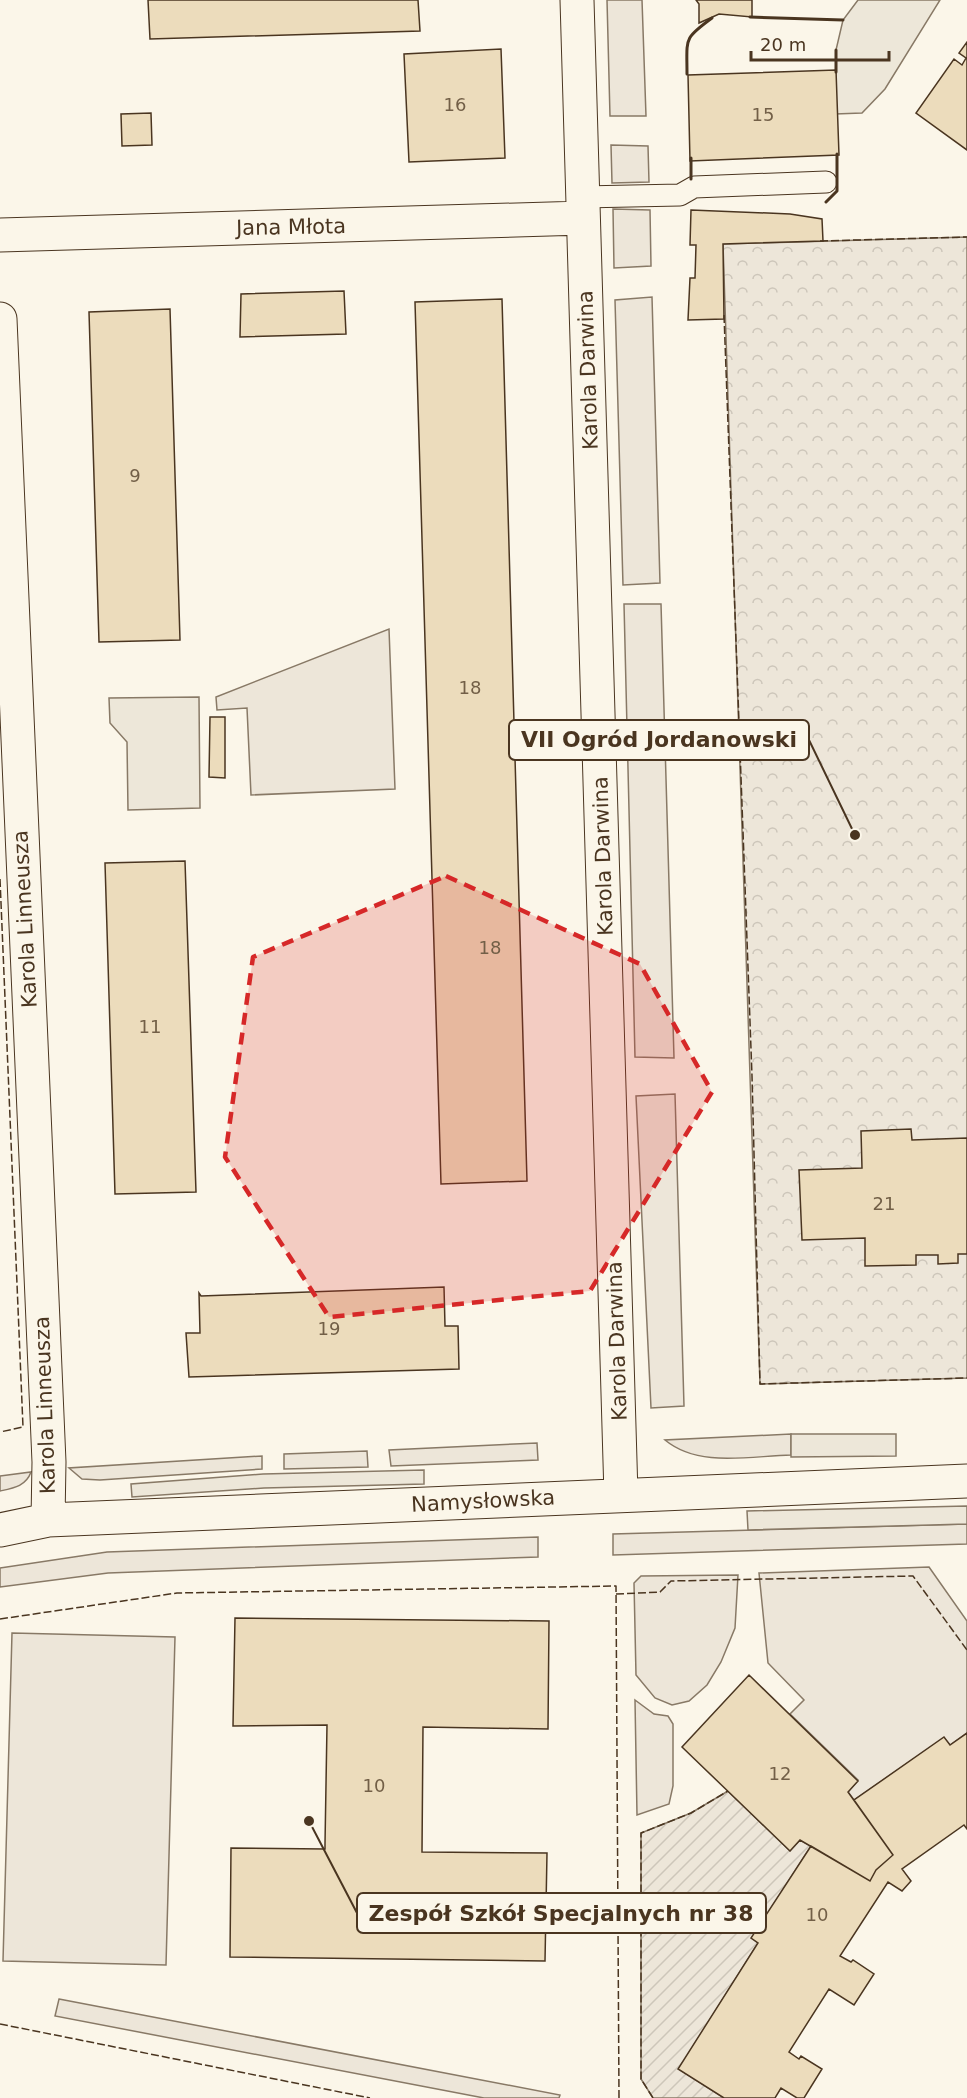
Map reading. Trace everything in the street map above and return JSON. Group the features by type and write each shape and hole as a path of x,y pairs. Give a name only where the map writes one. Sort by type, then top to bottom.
{"street":[{"name":"Karola Darwina","path":"577,0 621,1495"},
{"name":"Jana Młota","path":"0,235 582,207"},
{"name":"Karola Linneusza","path":"0,319 49,1462 48,1520"},
{"name":"Namysłowska","path":"0,1530 48,1520 967,1481"}],"lane":[{"path":"582,207 680,195 694,187 826,182"}],"highlighted area":[{"path":"446,876 640,964 712,1092 590,1291 329,1317 225,1157 253,957"}],"green space":[{"path":"607,0 642,0 646,116 610,116"},
{"path":"611,145 648,146 649,182 612,183"},
{"path":"613,209 650,210 651,266 614,268"},
{"path":"967,237 967,1378 760,1384 723,244"},
{"path":"652,297 660,583 623,585 615,300"},
{"path":"624,604 661,604 674,1058 635,1057"},
{"path":"389,629 395,789 251,795 247,708 217,710 216,697"},
{"path":"675,1094 684,1406 651,1408 636,1096"},
{"path":"791,1434 791,1455 742,1458 693,1454 678,1449 665,1440"},
{"path":"537,1443 538,1460 391,1466 389,1450"},
{"path":"367,1451 368,1467 284,1469 284,1454"},
{"path":"262,1456 262,1469 100,1480 82,1479 69,1468"},
{"path":"31,1472 23,1483 0,1491 0,1476"},
{"path":"967,1524 967,1544 613,1555 613,1534"},
{"path":"538,1537 538,1557 108,1573 0,1587 0,1568 107,1552"},
{"path":"929,1567 967,1621 967,1733 950,1745 944,1738 854,1800 848,1792 858,1780 790,1714 804,1700 768,1663 759,1573"},
{"path":"738,1575 735,1628 721,1662 707,1685 689,1701 672,1705 655,1698 636,1675 634,1583 641,1576"},
{"path":"12,1633 175,1637 166,1965 3,1961"},
{"path":"635,1700 654,1714 668,1716 673,1724 673,1786 669,1804 637,1815"},
{"path":"728,1791 790,1851 800,1840 811,1846 752,1938 758,1943 679,2069 724,2098 653,2098 641,2079 641,1833 691,1813"},
{"path":"59,1999 560,2095 559,2098 484,2098 55,2016"}],"shaded area":[{"path":"858,0 940,0 885,89 862,113 835,114 836,50 843,20"},
{"path":"199,697 200,808 128,810 127,742 110,723 109,698"},
{"path":"791,1434 896,1434 896,1456 791,1457"},
{"path":"424,1470 424,1484 264,1488 132,1497 131,1484 263,1474"},
{"path":"967,1506 967,1524 748,1530 747,1511"}],"building":[{"path":"148,0 418,0 420,31 150,39"},
{"path":"696,0 752,0 752,17 719,14 699,23 699,4"},
{"path":"967,42 967,150 916,113 954,59 962,65 966,58 959,53"},
{"path":"501,49 505,158 409,162 404,54"},
{"path":"836,70 839,155 690,161 688,75"},
{"path":"151,113 152,145 122,146 121,114"},
{"path":"691,210 790,214 822,219 823,241 723,244 724,319 688,320 690,278 695,278 696,245 690,245"},
{"path":"344,291 346,334 240,337 241,294"},
{"path":"502,299 527,1181 441,1184 415,302"},
{"path":"170,309 180,640 99,642 89,312"},
{"path":"210,717 225,717 225,778 209,777"},
{"path":"185,861 196,1192 115,1194 105,863"},
{"path":"911,1129 912,1140 967,1138 967,1254 958,1254 958,1263 938,1264 938,1255 916,1255 916,1265 865,1266 865,1238 802,1240 799,1170 862,1168 861,1131"},
{"path":"444,1287 445,1326 458,1326 459,1369 189,1377 186,1333 200,1333 199,1293 201,1296"},
{"path":"235,1618 549,1621 548,1729 423,1727 422,1852 547,1853 545,1961 230,1957 231,1848 325,1849 327,1725 233,1726"},
{"path":"749,1675 858,1781 848,1792 893,1855 876,1870 870,1881 800,1840 790,1851 682,1747"},
{"path":"967,1733 967,1829 964,1825 902,1869 911,1881 902,1891 888,1882 840,1956 851,1962 853,1960 874,1974 854,2005 829,1989 789,2052 799,2059 801,2056 822,2069 804,2098 797,2098 781,2088 775,2098 724,2098 678,2069 758,1943 751,1938 811,1846 870,1881 876,1870 893,1855 854,1800 944,1737 950,1745"}],"fence":[{"path":"820,241 967,237"},
{"path":"724,315 752,1076 760,1384 967,1378"},
{"path":"0,879 23,1427 0,1432"},
{"path":"616,1594 660,1592 671,1581 913,1576 967,1650"},
{"path":"0,1619 177,1593 616,1586 619,2098"},
{"path":"653,2098 641,2079 641,1833 691,1813 728,1791"},
{"path":"0,2024 370,2098"}],"wall":[{"path":"750,17 843,20"},
{"path":"687,74 687,46 691,35 712,18"},
{"path":"836,50 836,72"},
{"path":"826,202 837,191 837,154"},
{"path":"691,158 691,179"}],"place":[{"name":"VII Ogród Jordanowski","path":"855,835"},
{"name":"Zespół Szkół Specjalnych nr 38","path":"309,1821"}]}
